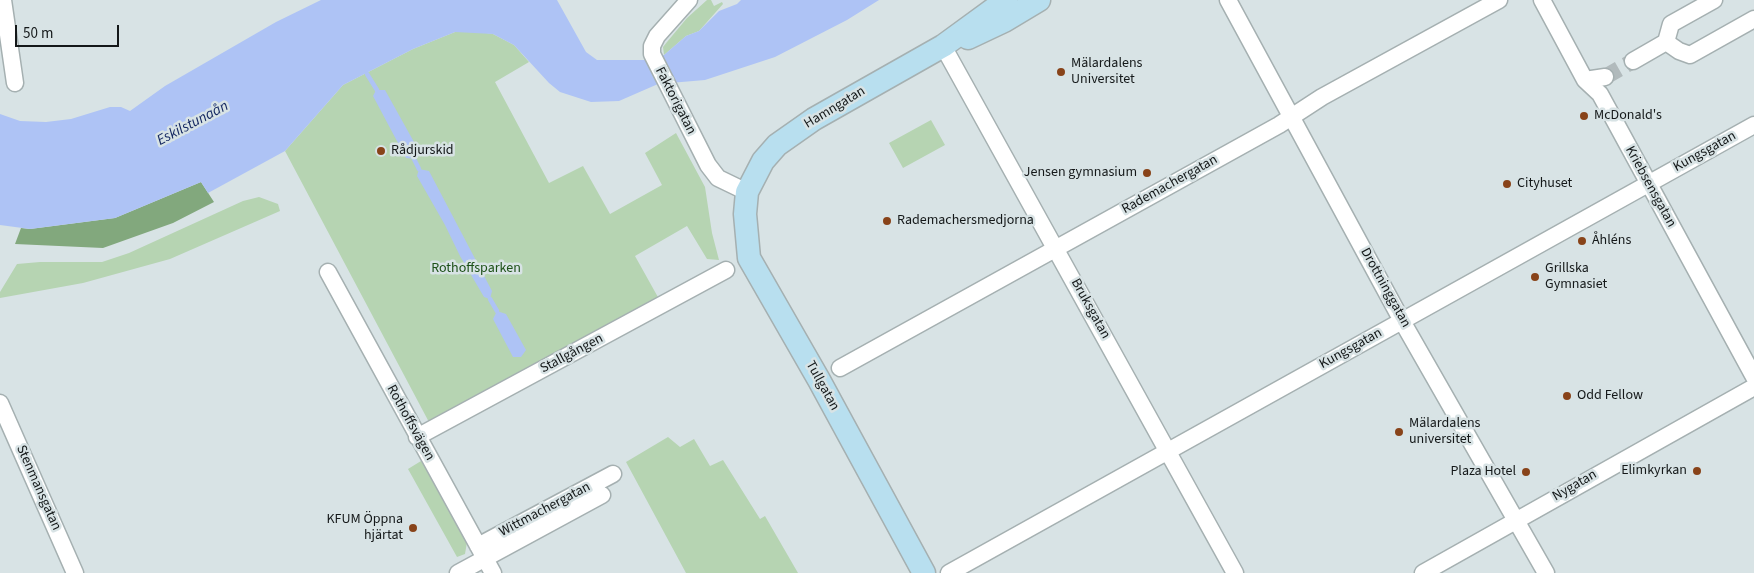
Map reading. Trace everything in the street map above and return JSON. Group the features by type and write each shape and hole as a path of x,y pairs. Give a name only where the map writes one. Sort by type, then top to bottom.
{"street":[{"path":"3,0 15,83"},
{"name":"Faktorigatan","path":"689,0 657,36 652,46 653,56 708,165 718,178 748,192"},
{"name":"Hamngatan","path":"748,192 763,161 777,145 814,120 943,46 1006,0"},
{"name":"Hamngatan","path":"943,46 969,38 1004,22 1039,0"},
{"name":"Drottninggatan","path":"1228,0 1402,320 1546,573"},
{"name":"Rademachergatan","path":"840,368 1292,118 1322,97 1499,0"},
{"name":"Kriebsensgatan","path":"1542,0 1585,80 1600,94 1754,377"},
{"path":"1632,61 1666,42 1671,24 1714,0"},
{"path":"1666,42 1679,52 1690,55 1754,19"},
{"name":"Bruksgatan","path":"943,46 1235,573"},
{"path":"1585,80 1605,77"},
{"name":"Kungsgatan","path":"949,573 1754,125"},
{"name":"Tullgatan","path":"748,192 745,214 749,258 819,380 924,573"},
{"name":"Stallgången","path":"417,437 726,270"},
{"name":"Rothoffsvägen","path":"328,272 493,573"},
{"name":"Nygatan","path":"1423,573 1517,521 1570,488 1754,387"},
{"name":"Stenmansgatan","path":"0,403 75,573"},
{"name":"Wittmachergatan","path":"481,552 612,474"},
{"name":"Wittmachergatan","path":"481,552 602,494"},
{"path":"458,573 481,552"}],"green space":[{"path":"707,0 711,0 714,6 722,2 723,4 699,31 686,36 664,55 663,47 687,18"},
{"name":"Rothoffsparken","path":"473,31 493,34 514,45 529,62 495,82 549,183 583,166 610,214 662,185 645,153 676,133 705,187 712,233 719,260 707,259 687,226 635,256 659,299 430,424 285,151 343,85 413,49 455,32"},
{"path":"931,120 945,145 903,168 889,143"},
{"path":"201,182 214,202 173,223 103,248 15,244 21,228 30,229 115,218"},
{"path":"259,197 278,204 280,211 170,259 83,283 0,298 0,292 17,264 102,262 129,253 243,201"},
{"path":"668,437 680,447 694,439 710,466 723,460 760,519 765,516 798,573 686,573 626,462"},
{"path":"421,461 446,500 467,542 465,554 457,557 408,469"}],"water":[{"name":"Eskilstunaån","path":"321,0 557,0 586,52 597,60 645,60 664,55 686,36 699,31 719,11 737,4 741,0 879,0 847,20 775,57 705,80 658,84 619,101 591,102 560,92 549,83 514,45 493,34 455,32 413,49 343,85 285,151 208,193 201,182 115,218 30,229 0,225 0,114 20,121 46,122 71,119 110,107 121,107 130,111 165,86 276,22"},
{"path":"376,90 385,90 419,151 414,159 406,158 373,96"},
{"path":"419,169 429,171 492,291 490,299 484,297 460,256 417,176"},
{"path":"497,311 506,314 526,350 521,357 513,357 493,319"}],"waterway":[{"path":"367,74 377,90"},
{"path":"414,159 419,169"},
{"path":"490,299 497,311"}],"tunnel":[{"path":"1605,77 1633,61"}],"place":[{"name":"Mälardalens Universitet","path":"1061,72"},
{"name":"McDonald's","path":"1584,116"},
{"name":"Rådjurskid","path":"381,151"},
{"name":"Jensen gymnasium","path":"1147,173"},
{"name":"Cityhuset","path":"1507,184"},
{"name":"Rademachersmedjorna","path":"887,221"},
{"name":"Åhléns","path":"1582,241"},
{"name":"Grillska Gymnasiet","path":"1535,277"},
{"name":"Odd Fellow","path":"1567,396"},
{"name":"Mälardalens universitet","path":"1399,432"},
{"name":"Elimkyrkan","path":"1697,471"},
{"name":"Plaza Hotel","path":"1526,472"},
{"name":"KFUM Öppna hjärtat","path":"413,528"}]}
